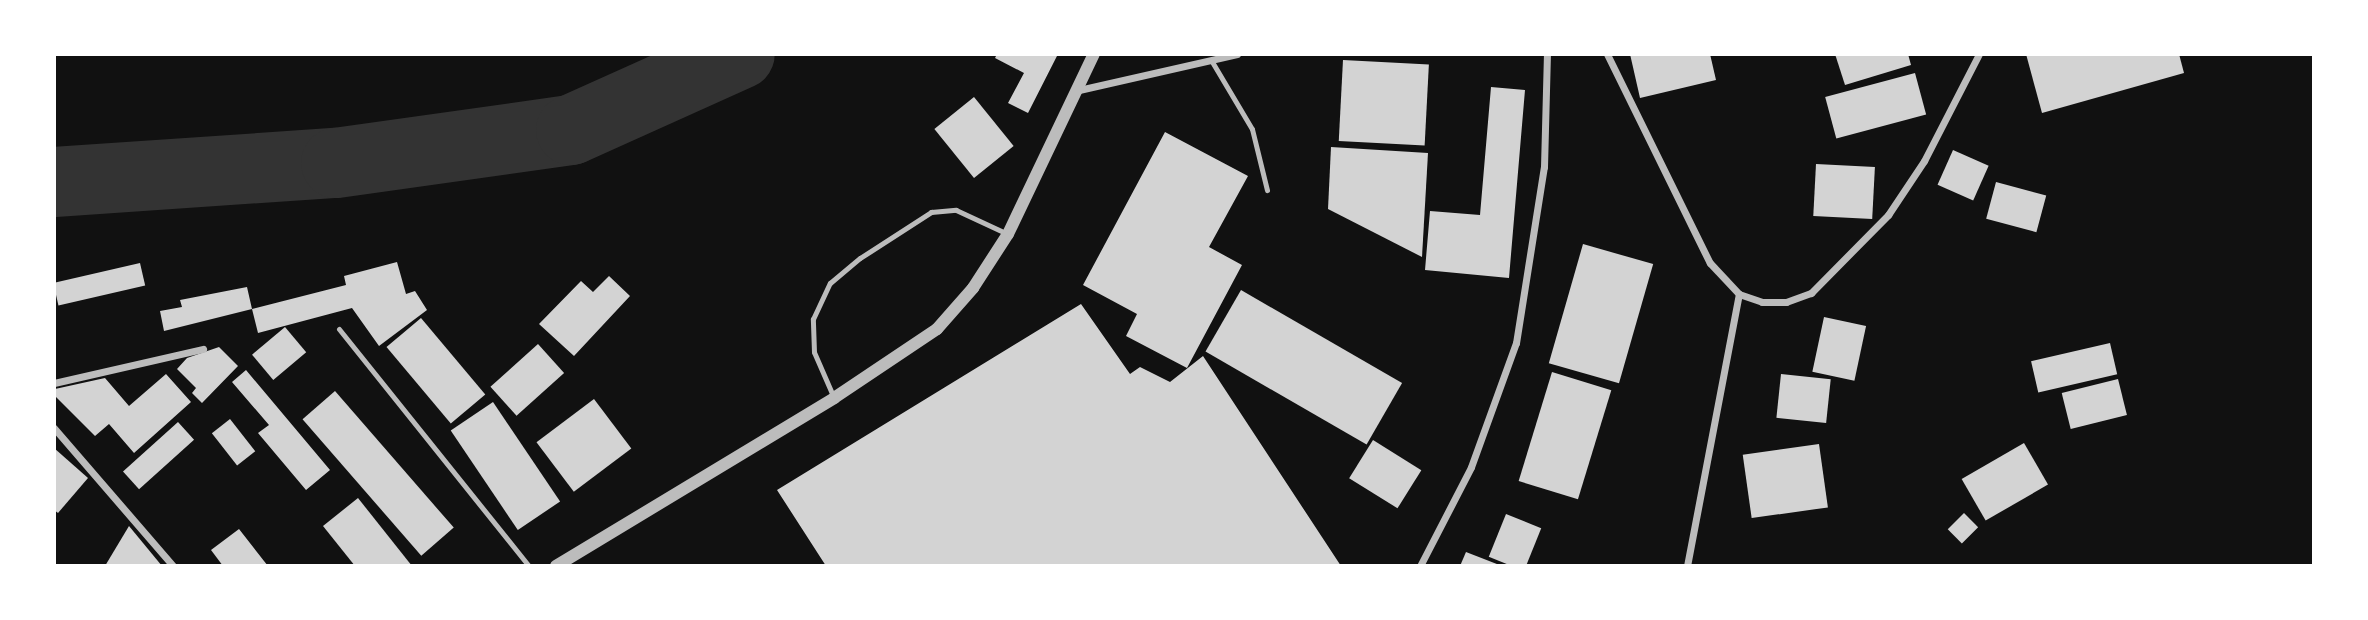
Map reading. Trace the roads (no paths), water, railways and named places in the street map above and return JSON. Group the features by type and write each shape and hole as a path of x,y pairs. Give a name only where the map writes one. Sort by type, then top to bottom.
{"street":[{"path":"556,566 834,398 937,329 973,288 1007,234 1079,90 1094,54"},
{"path":"1079,90 1237,54"},
{"path":"1420,566 1471,467 1516,343 1544,167 1547,54"},
{"path":"1607,54 1710,263 1739,294 1762,302 1786,302 1811,293 1849,259 1888,215 1924,162 1979,54"},
{"path":"1687,566 1739,294"},
{"path":"54,383 203,349"},
{"path":"54,428 173,566"}],"lane":[{"path":"1211,60 1251,129 1267,190"},
{"path":"834,398 814,352 813,319 830,284 860,258 931,212 956,210 1007,234"},
{"path":"339,329 529,566"}],"waterway":[{"path":"54,182 336,163 571,130 740,54"}]}
